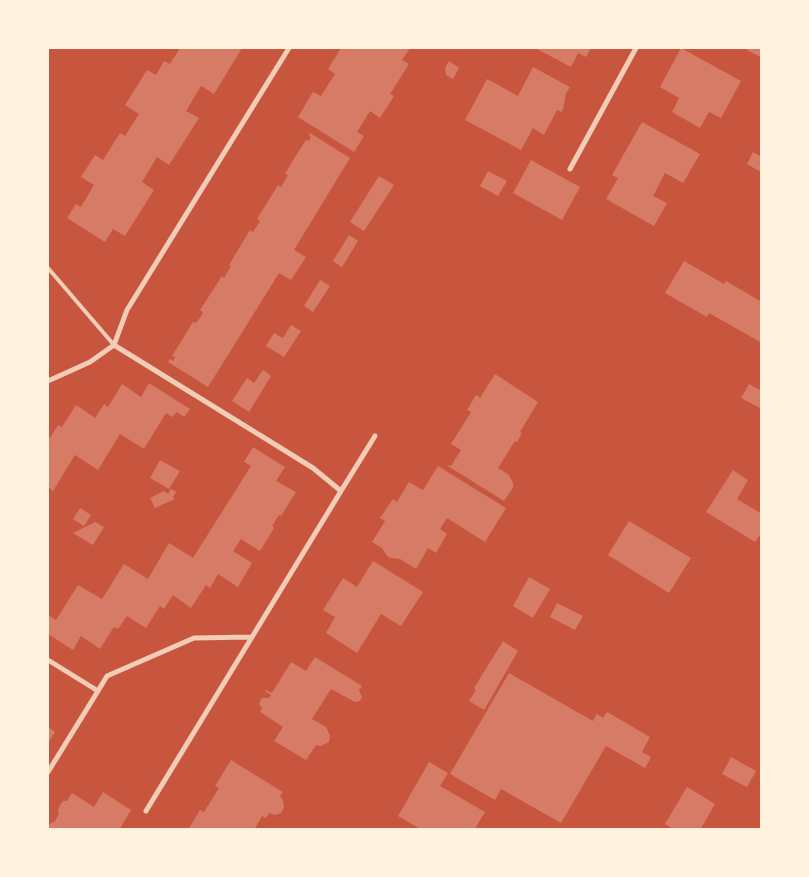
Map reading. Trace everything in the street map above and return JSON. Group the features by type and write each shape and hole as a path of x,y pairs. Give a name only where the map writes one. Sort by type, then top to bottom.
{"street":[{"path":"48,381 90,362 114,345 127,310 289,48"},
{"path":"570,168 636,48"},
{"path":"114,345 314,468 341,491"},
{"path":"146,811 375,436"},
{"path":"48,772 107,676 194,638 252,636"},
{"path":"48,660 98,691"}],"lane":[{"path":"48,268 114,345"}],"building":[{"path":"180,48 242,48 214,94 201,86 186,111 199,118 169,165 157,157 142,182 154,190 125,236 113,229 105,242 67,218 76,204 81,207 94,185 81,177 95,155 103,160 120,133 125,136 139,114 125,105 147,70 156,75 164,61 170,64"},
{"path":"341,48 410,48 402,60 409,64 390,94 394,96 380,118 370,111 357,132 364,136 354,152 298,117 313,92 321,96 335,74 328,69"},
{"path":"535,48 591,48 586,57 578,53 571,67"},
{"path":"681,48 741,81 721,118 709,112 700,128 672,112 679,98 660,87"},
{"path":"748,48 762,48 762,58 747,50"},
{"path":"449,61 459,68 453,79 446,75 445,68"},
{"path":"533,67 570,87 566,93 563,109 561,112 557,110 544,135 533,128 521,150 465,120 487,79 518,96"},
{"path":"642,122 700,154 683,183 665,173 653,196 667,203 654,226 606,199 618,178 612,175"},
{"path":"310,133 350,158 294,250 306,257 291,280 279,273 208,387 168,362 170,359 173,361 175,357 172,356 193,322 196,323 200,318 203,312 200,310 222,276 224,278 231,266 229,265 250,230 253,232 260,221 257,219 278,185 281,187 288,175 285,174 295,157 306,140 309,141"},
{"path":"753,152 762,157 762,166 759,171 747,164"},
{"path":"531,160 580,187 562,220 513,193"},
{"path":"488,171 507,181 498,196 480,186"},
{"path":"379,176 394,185 364,231 350,222"},
{"path":"349,235 358,241 342,267 333,261"},
{"path":"684,261 724,284 726,281 762,302 762,343 709,313 707,317 665,293"},
{"path":"320,280 330,286 313,312 304,306"},
{"path":"291,325 301,331 284,357 266,346 274,333 283,338"},
{"path":"263,370 271,376 249,412 232,401 247,378 254,383"},
{"path":"495,374 538,402 520,432 522,433 517,442 515,441 498,468 509,475 513,483 513,488 504,501 448,466 451,466 461,450 451,444 471,412 467,410 476,395 480,398"},
{"path":"149,383 190,409 184,417 177,412 172,417 166,413 144,449 120,434 98,470 75,455 53,491 48,487 48,437 50,438 58,425 62,427 76,405 95,418 104,404 108,407 122,384 141,397"},
{"path":"749,384 762,391 762,409 741,398"},
{"path":"253,447 285,467 276,481 296,492 281,516 279,515 272,526 274,528 260,551 241,539 233,551 252,563 238,587 218,574 210,588 206,585 191,608 173,595 164,609 160,606 146,628 127,616 118,629 114,627 100,649 81,636 73,650 48,634 48,615 56,620 78,585 102,599 124,564 148,579 169,543 193,558 251,466 244,462"},
{"path":"160,460 180,471 169,489 150,478"},
{"path":"438,466 506,508 485,542 447,518 440,529 447,534 436,553 428,548 416,569 400,559 390,558 382,548 372,542 385,521 380,518 393,499 397,502 409,482 423,490"},
{"path":"733,470 748,480 737,499 762,514 762,532 755,542 706,512"},
{"path":"171,489 176,492 173,497 175,499 155,508 150,498 164,491 168,494"},
{"path":"80,508 91,515 84,526 73,519"},
{"path":"629,521 691,558 669,593 608,555"},
{"path":"95,522 104,527 93,545 73,533"},
{"path":"373,561 423,592 401,626 381,614 357,653 326,633 335,617 323,610 343,578 357,587"},
{"path":"529,577 550,589 533,618 513,606"},
{"path":"557,603 583,616 575,630 550,617"},
{"path":"503,641 518,651 484,710 469,701 476,690 474,688"},
{"path":"315,657 362,686 359,690 362,697 360,701 355,702 331,689 312,719 326,727 330,736 329,742 321,746 316,745 306,760 274,741 283,727 260,712 262,708 259,704 262,698 269,698 271,695 265,691 272,693 291,662 306,671"},
{"path":"509,673 593,721 597,714 603,718 607,712 650,737 642,752 651,757 645,768 606,746 561,823 501,789 495,800 450,774"},
{"path":"48,727 55,732 48,743"},
{"path":"731,757 756,771 747,787 722,774"},
{"path":"231,760 283,792 280,796 284,808 281,813 275,815 269,813 266,818 262,816 254,830 188,830 200,810 204,812 219,788 215,786"},
{"path":"429,762 448,773 440,786 485,812 474,830 422,830 398,816"},
{"path":"687,787 715,804 700,830 675,830 665,824"},
{"path":"103,792 131,810 119,830 48,830 48,825 55,821 59,814 60,805 63,801 67,801 72,793 94,807"}]}
